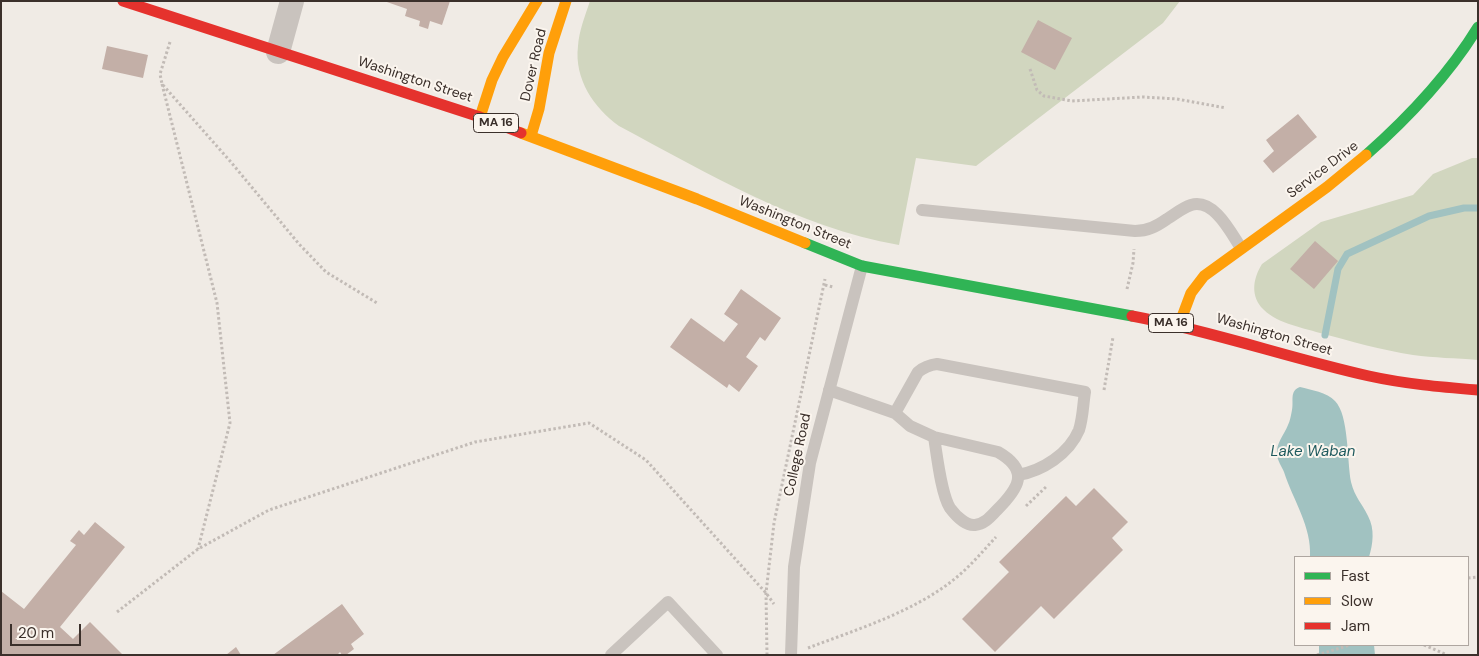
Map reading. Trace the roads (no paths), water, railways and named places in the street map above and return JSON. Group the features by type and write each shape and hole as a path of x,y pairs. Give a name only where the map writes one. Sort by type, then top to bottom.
{"main road":[{"name":"Dover Road","path":"480,117 492,80 537,1"},
{"name":"Dover Road","path":"531,136 539,109 549,53 566,1"},
{"name":"Washington Street","path":"132,3 480,117 696,199 862,266 1180,325 1370,376 1431,386 1478,390"},
{"name":"Service Drive","path":"1180,325 1187,300 1199,281 1241,248 1338,179 1388,136 1440,79 1466,46 1478,27"}],"street":[{"path":"278,52 292,1"}],"lane":[{"path":"922,210 1135,231 1148,230 1184,208 1201,204 1215,213 1241,248"},
{"name":"College Road","path":"791,655 794,567 814,445 862,266"},
{"path":"895,413 918,372 924,367 937,364 1085,392 1080,425 1071,442 1048,465 1018,475"},
{"path":"829,390 895,413 910,426 934,437 998,452 1008,457 1018,475 1017,486 1012,496 986,521 979,524 968,524 951,509 946,499 934,437"},
{"path":"611,655 668,602 717,655"}],"water":[{"name":"Lake Waban","path":"1300,387 1328,395 1340,408 1345,427 1351,482 1354,492 1366,511 1372,526 1369,556 1310,556 1310,546 1305,524 1277,454 1279,443 1290,420 1293,394"},
{"path":"1319,646 1374,646 1375,655 1319,655"}],"waterway":[{"path":"1325,335 1338,269 1347,254 1429,216 1464,208 1478,208"}]}
